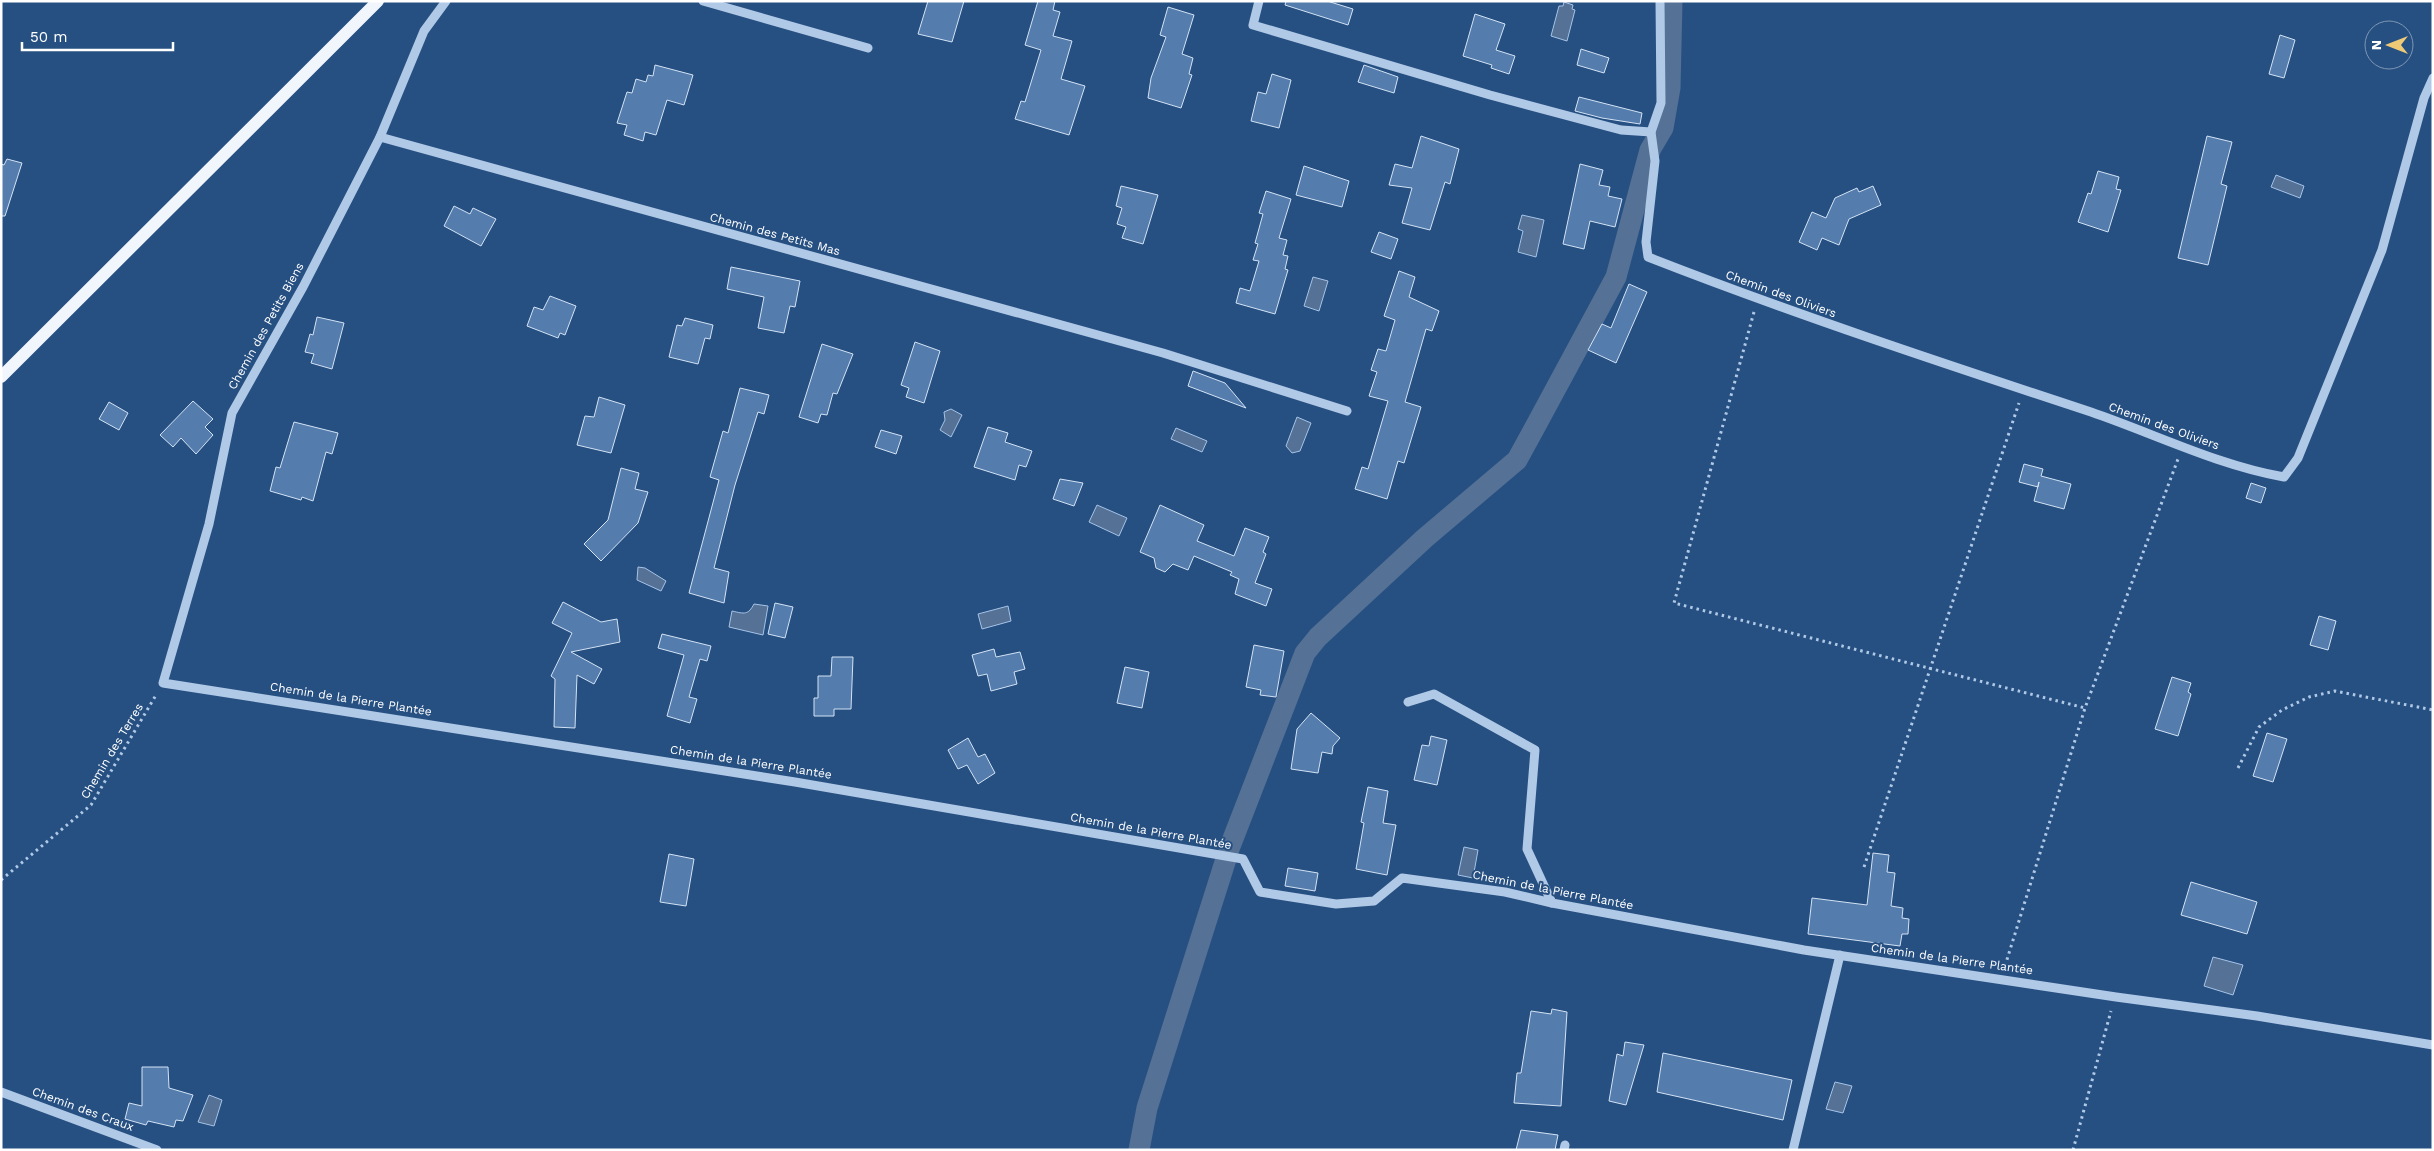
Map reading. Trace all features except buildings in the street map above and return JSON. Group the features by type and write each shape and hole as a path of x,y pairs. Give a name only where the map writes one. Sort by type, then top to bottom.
{"main road":[{"path":"1,377 378,1"}],"street":[{"name":"Chemin des Petits Biens","path":"163,683 209,524 232,414 302,287 380,137 424,31 446,1"},
{"path":"703,1 868,48"},
{"path":"1259,1 1253,25 1490,95 1621,130 1651,132 1660,103 1660,1"},
{"name":"Chemin des Oliviers","path":"1651,132 1655,161 1646,242 1648,257 1889,346 2023,390 2251,471 2284,478 2298,458 2382,250 2424,98 2433,78"},
{"name":"Chemin des Petits Mas","path":"380,137 1163,353 1347,411"},
{"name":"Chemin de la Pierre Plantée","path":"163,683 795,782 1243,859 1260,892 1336,904 1374,901 1402,878 1505,892 1552,903 1840,955 2116,997 2257,1016 2433,1046"},
{"path":"1408,702 1434,694 1535,750 1527,849 1552,903"},
{"path":"1793,1150 1840,955"},
{"name":"Chemin des Craux","path":"1,1092 157,1150"}],"path":[{"path":"1758,299 1674,603 2085,708"},
{"path":"1864,867 2023,390"},
{"path":"2001,978 2085,708 2183,446"},
{"name":"Chemin des Terres","path":"1,880 91,805 163,683"},
{"path":"2238,768 2259,726 2282,710 2309,697 2335,691 2433,710"},
{"path":"2073,1150 2105,1026 2116,997"}],"water":[{"path":"1564,2 1573,5 1572,9 1575,10 1567,41 1551,36 1559,6 1563,6"},
{"path":"2276,175 2304,186 2300,198 2271,187"},
{"path":"1522,215 1544,220 1536,257 1518,252 1523,231 1518,229"},
{"path":"1313,277 1328,281 1319,311 1304,306"},
{"path":"951,409 962,415 951,437 940,430 945,420 944,412"},
{"path":"1297,417 1311,423 1300,451 1292,453 1286,446"},
{"path":"1176,428 1207,441 1202,452 1171,439"},
{"path":"1097,505 1127,518 1119,536 1089,522"},
{"path":"638,567 645,568 666,581 661,591 637,580"},
{"path":"754,604 768,606 763,635 729,627 732,611 746,613"},
{"path":"1008,606 1011,621 982,629 978,614"},
{"path":"1464,847 1478,850 1473,878 1458,875"},
{"path":"2213,957 2243,965 2233,995 2204,986"},
{"path":"1835,1082 1852,1086 1843,1113 1826,1109"},
{"path":"209,1095 222,1100 214,1126 198,1122"}],"waterway":[{"path":"1229,849 1305,653 1318,637 1425,538 1517,460 1616,277 1650,150 1663,128 1670,88 1672,1"},
{"path":"1139,1150 1147,1108 1226,859"}]}
